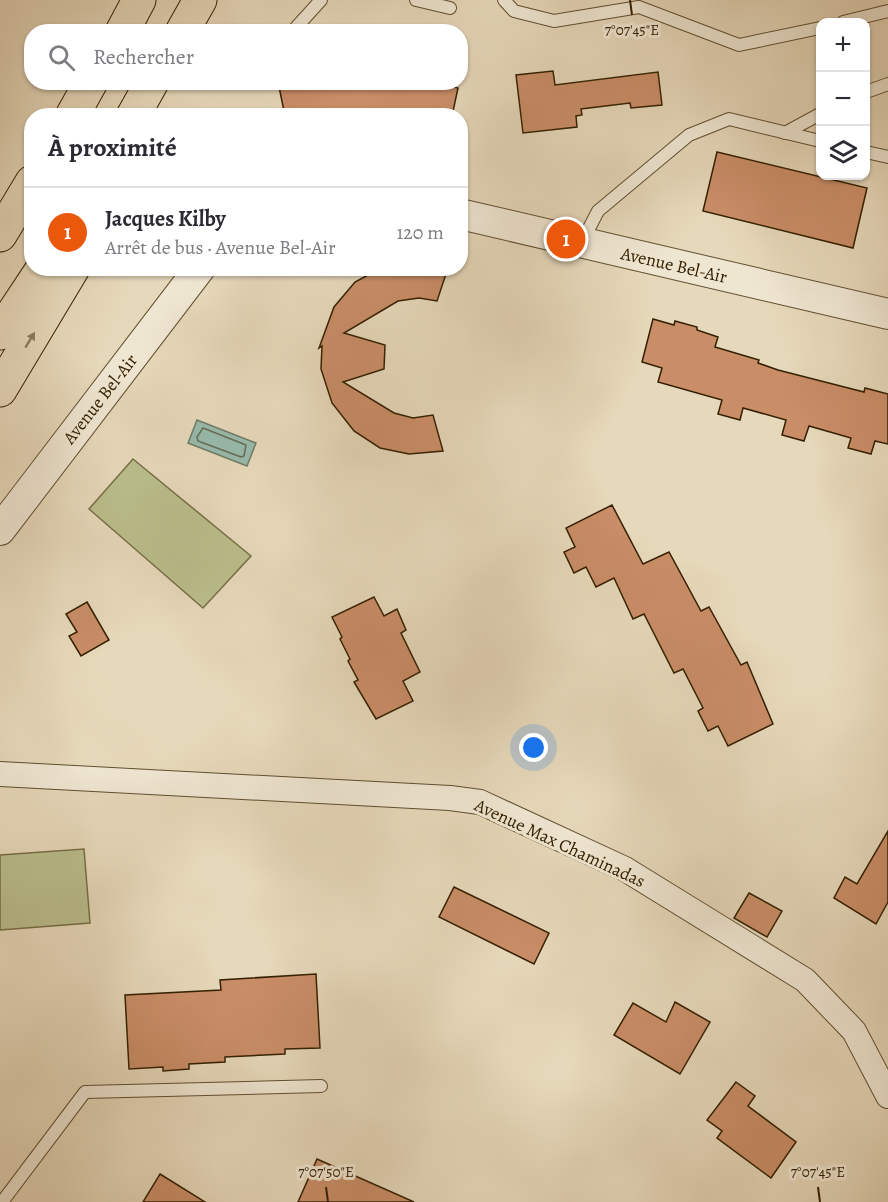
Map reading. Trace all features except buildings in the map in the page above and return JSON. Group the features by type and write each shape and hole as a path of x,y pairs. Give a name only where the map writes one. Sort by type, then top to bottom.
{"highway":[{"path":"126,24 139,0"},
{"path":"186,24 200,0"},
{"path":"76,108 87,90"},
{"path":"137,108 148,90"},
{"path":"0,235 24,195"},
{"path":"0,333 38,276"},
{"path":"0,390 68,276"}],"street":[{"name":"Avenue Bel-Air","path":"468,216 888,314"},
{"name":"Avenue Bel-Air","path":"0,530 194,276"},
{"name":"Avenue Max Chaminadas","path":"0,774 450,798 480,802 625,869 805,980 854,1031 888,1096"}],"lane":[{"path":"298,24 321,0"},
{"path":"416,0 450,8"},
{"path":"504,0 514,11 554,21 639,7 738,45 816,29"},
{"path":"859,18 888,11"},
{"path":"870,91 888,84"},
{"path":"785,133 816,116"},
{"path":"581,243 598,212 689,135 729,119 816,140"},
{"path":"870,153 888,157"},
{"path":"2,1202 85,1092 321,1086"}],"green space":[{"path":"133,459 251,556 203,608 89,509"},
{"path":"84,849 90,923 0,930 0,855"}],"water":[{"path":"197,420 256,443 247,466 188,443"}],"place":[{"name":"Jacques Kilby","path":"566,239"}]}
